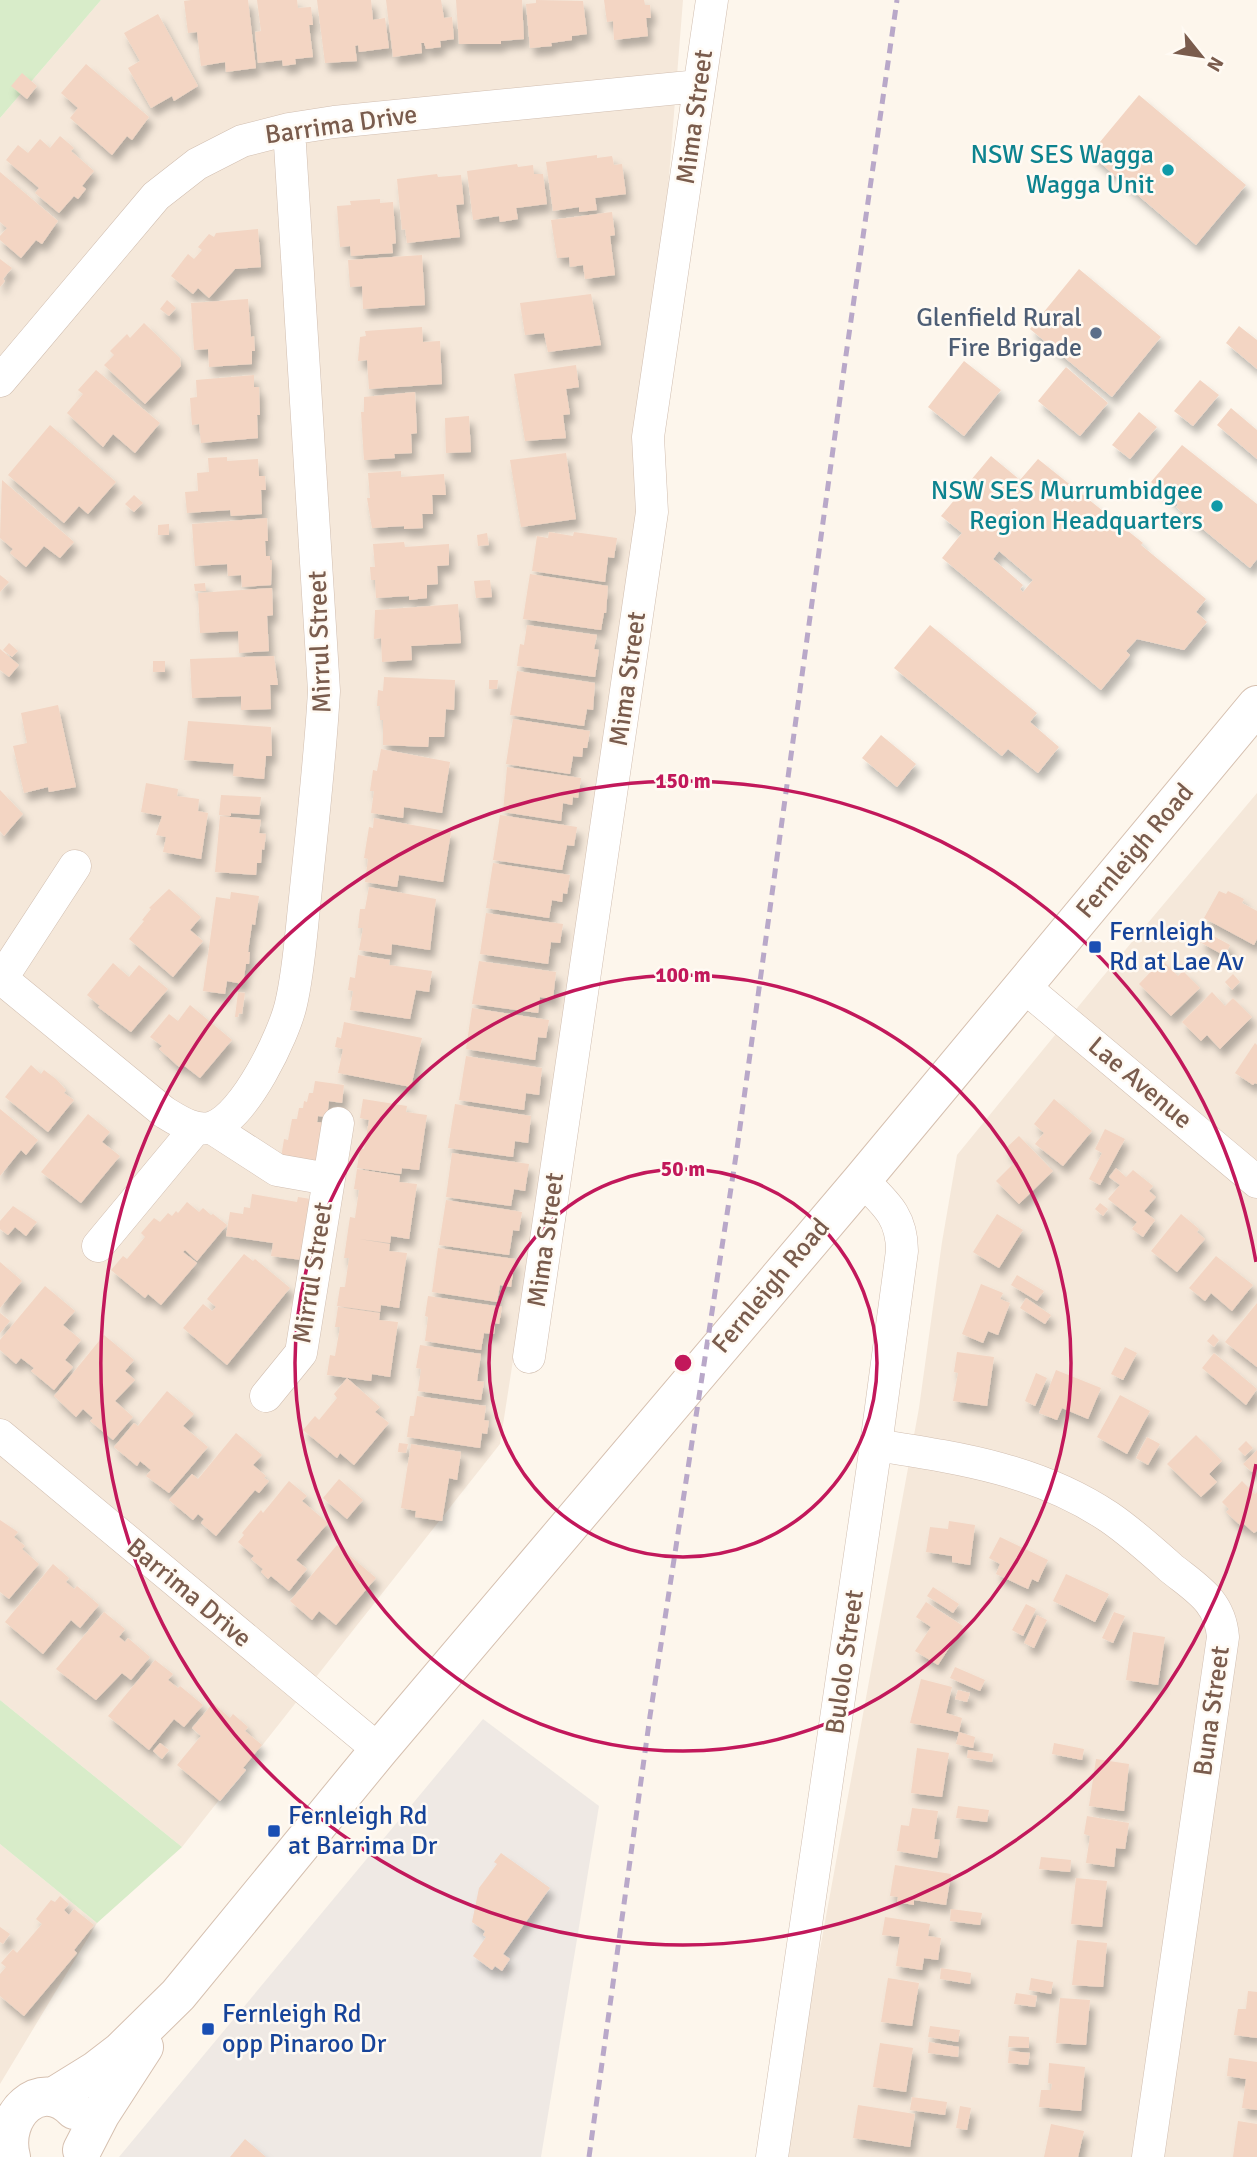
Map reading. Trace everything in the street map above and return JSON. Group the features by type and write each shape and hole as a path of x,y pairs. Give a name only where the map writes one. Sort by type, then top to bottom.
{"street":[{"name":"Mima Street","path":"529,1357 652,512 648,438 712,0"},
{"name":"Barrima Drive","path":"0,381 156,196 197,164 242,141 289,129 334,122 699,86"},
{"name":"Mirrul Street","path":"98,1246 204,1128 229,1117 246,1096 281,1037 292,1003 320,761 324,691 289,129"},
{"name":"Fernleigh Road","path":"5,2141 9,2119 16,2109 44,2098 95,2071 121,2051 178,1995 379,1750 862,1180 1257,705"},
{"path":"1,980 75,866"},
{"name":"Mirrul Street","path":"1,980 181,1123 204,1128 277,1170 328,1179"},
{"name":"Lae Avenue","path":"1022,985 1257,1182"},
{"name":"Mirrul Street","path":"266,1396 301,1353 338,1123"},
{"name":"Bulolo Street","path":"772,2157 902,1251 902,1234 891,1210 862,1180"},
{"name":"Barrima Drive","path":"0,1435 379,1750"},
{"name":"Buna Street","path":"876,1445 972,1460 1021,1474 1068,1494 1109,1517 1143,1544 1200,1592 1216,1608 1222,1621 1223,1637 1148,2157"},
{"name":"Fernleigh Road","path":"80,2153 118,2087 178,1995"},
{"path":"0,2084 70,2106 81,2121 84,2140 80,2153"}],"shaded area":[{"path":"101,0 683,0 640,542 500,1444 182,1847 0,1700 0,118"},
{"path":"1257,793 1257,2157 782,2157 919,1408 957,1155"},
{"path":"483,1719 599,1806 541,2157 119,2157"},
{"path":"0,1844 97,1923 0,2084"}],"green space":[{"path":"0,0 101,0 0,118"},
{"path":"0,1700 182,1847 97,1923 0,1844"}],"building":[{"path":"248,0 256,68 226,72 225,62 201,66 197,32 188,33 184,1"},
{"path":"257,0 297,0 298,8 311,7 313,25 309,25 313,57 295,59 296,64 283,66 282,60 258,63 255,32 261,31"},
{"path":"317,0 371,0 373,20 385,18 389,48 359,52 358,45 355,46 357,61 325,63"},
{"path":"386,0 441,0 444,18 452,17 454,39 440,41 441,47 426,49 424,43 421,43 422,53 393,57"},
{"path":"456,0 522,0 524,39 501,41 501,44 459,44"},
{"path":"536,0 583,1 587,34 572,36 572,40 551,43 552,46 530,48 526,4 536,3"},
{"path":"604,0 644,0 645,5 650,5 651,18 646,18 648,36 614,40 613,21 607,22"},
{"path":"158,14 198,86 174,101 172,96 151,108 128,68 140,61 124,33"},
{"path":"86,64 149,117 132,140 127,136 112,155 70,118 78,108 61,93"},
{"path":"22,73 37,86 27,99 11,86"},
{"name":"NSW SES Wagga Wagga Unit","path":"1139,95 1246,185 1196,245 1090,154"},
{"path":"60,136 74,148 71,151 94,171 82,186 86,189 78,199 74,196 59,213 35,193 39,188 6,160 18,145 28,153 40,139 50,148"},
{"path":"597,155 597,158 612,156 614,165 622,164 626,194 595,198 597,210 579,212 579,207 553,211 546,162"},
{"path":"517,164 518,167 533,165 534,174 543,174 547,204 516,208 518,219 500,222 499,216 473,220 467,171"},
{"path":"0,172 58,221 42,244 36,240 21,258 0,240 7,228 0,222"},
{"path":"437,174 438,177 461,175 464,204 456,205 460,237 407,243 405,229 402,230 397,179"},
{"path":"380,199 380,203 393,202 396,243 392,244 393,253 351,256 350,246 340,247 337,206 351,205 350,201"},
{"path":"612,212 615,235 610,236 615,275 585,279 583,265 570,267 569,257 557,258 551,220"},
{"path":"258,229 261,267 235,269 209,298 198,288 193,294 171,276 188,254 194,259 202,250 198,247 209,234 214,237 216,233"},
{"path":"422,255 425,305 363,309 362,286 350,287 348,260"},
{"path":"0,259 12,268 0,287"},
{"name":"Glenfield Rural Fire Brigade","path":"1079,269 1161,337 1112,397 1030,329"},
{"path":"591,294 601,345 548,352 544,333 525,335 520,303"},
{"path":"248,299 255,351 252,351 252,364 209,367 208,349 194,350 191,303"},
{"path":"167,300 176,308 169,316 160,309"},
{"path":"144,323 180,358 181,366 145,404 104,365 114,355 110,351 127,334 130,338"},
{"path":"1239,326 1257,340 1257,369 1226,343"},
{"path":"422,327 423,342 440,341 442,384 369,389 367,360 358,361 360,337 366,336 365,331"},
{"path":"964,361 1001,390 964,436 928,407"},
{"path":"576,365 579,387 566,389 570,414 563,415 566,438 525,441 514,374"},
{"path":"1066,367 1108,403 1080,436 1038,401"},
{"path":"96,370 160,423 135,453 113,434 103,447 67,413 83,394 78,390"},
{"path":"254,375 254,387 259,387 258,438 201,443 199,424 192,425 190,398 197,397 196,380"},
{"path":"1200,380 1219,395 1193,426 1174,411"},
{"path":"415,392 417,433 411,434 412,453 394,454 395,458 364,460 361,412 364,412 364,397"},
{"path":"1231,408 1257,430 1257,459 1217,425"},
{"path":"1139,412 1157,427 1130,459 1112,445"},
{"path":"469,416 471,452 446,453 445,418"},
{"path":"50,425 116,482 88,514 79,506 64,523 8,475"},
{"name":"NSW SES Murrumbidgee Region Headquarters","path":"1182,445 1257,504 1257,559 1250,568 1176,507 1178,505 1151,482"},
{"path":"566,453 576,519 521,527 510,460"},
{"path":"991,456 1020,480 1038,459 1143,543 1141,545 1206,599 1196,612 1207,622 1184,650 1137,639 1126,651 1130,655 1101,690 942,558 962,533 941,516","holes":["999,551 1033,580 1023,592 1020,589 1023,585 993,559"]},
{"path":"227,457 227,461 258,459 259,476 265,476 266,490 261,490 262,514 231,516 230,510 187,513 185,492 198,491 197,473 209,472 208,458"},
{"path":"401,471 401,477 444,474 446,495 432,495 433,514 422,514 423,528 372,528 367,498 370,498 368,473"},
{"path":"2,480 74,542 60,558 44,546 26,567 10,553 13,549 0,538"},
{"path":"134,495 143,503 134,512 125,504"},
{"path":"267,518 268,541 265,541 266,556 270,556 272,560 271,585 242,587 241,575 228,576 227,564 195,566 192,524"},
{"path":"169,524 169,535 158,535 158,525"},
{"path":"549,532 573,536 574,532 617,538 614,558 608,557 605,582 532,571 537,536 548,538"},
{"path":"487,533 489,545 478,546 477,535"},
{"path":"404,542 405,547 449,544 449,565 437,566 438,584 427,585 427,598 376,598 375,580 371,580 370,567 375,567 373,544"},
{"path":"530,574 608,586 606,613 601,630 523,619"},
{"path":"0,575 9,582 0,592"},
{"path":"490,580 492,597 476,598 474,581"},
{"path":"205,583 206,591 195,591 194,584"},
{"path":"272,588 273,615 267,616 269,651 239,653 238,631 200,633 198,593"},
{"path":"458,604 461,643 411,646 412,660 382,662 381,638 374,639 375,610"},
{"path":"527,625 597,635 594,649 599,650 595,677 517,666 520,644 524,645"},
{"path":"930,625 1037,713 1030,722 1059,747 1038,773 1008,749 1002,756 894,668"},
{"path":"9,643 18,651 12,657 3,650"},
{"path":"0,649 19,665 9,677 0,670"},
{"path":"274,656 278,685 270,685 271,709 241,710 241,696 192,698 190,659"},
{"path":"153,661 165,661 165,672 153,672"},
{"path":"517,671 595,683 593,710 587,709 584,726 510,715"},
{"path":"384,677 455,680 454,710 446,709 444,737 429,737 428,747 383,745 383,720 380,720 380,706 377,706 378,690 383,691"},
{"path":"489,680 498,680 497,689 489,689"},
{"path":"58,705 76,787 49,792 48,787 24,793 13,746 27,743 21,713"},
{"path":"513,719 590,731 587,748 583,748 582,757 573,756 570,774 506,764"},
{"path":"188,721 271,727 272,756 266,756 264,779 233,776 234,764 184,760"},
{"path":"881,735 916,764 897,787 862,758"},
{"path":"381,749 450,762 442,813 404,807 403,818 371,813 373,770 377,771"},
{"path":"507,767 581,778 578,798 573,797 572,805 563,803 561,821 503,812"},
{"path":"146,783 178,789 177,796 199,799 198,811 208,813 201,859 163,852 166,837 156,835 162,816 141,812"},
{"path":"0,790 23,814 4,836 0,831"},
{"path":"221,795 261,797 259,815 219,815"},
{"path":"500,815 577,827 574,846 567,845 562,870 493,860"},
{"path":"220,816 261,820 259,833 266,834 256,875 215,872"},
{"path":"374,818 451,832 443,882 399,875 397,887 365,882 368,859 364,858 369,827 373,828"},
{"path":"493,863 570,875 567,894 563,893 562,902 552,900 549,918 486,908"},
{"path":"369,887 436,899 430,950 392,944 391,955 359,950 363,928 358,928 360,909 365,909"},
{"path":"169,889 201,917 190,930 203,941 173,977 129,939 144,921 142,920 151,909 149,908"},
{"path":"1219,891 1226,894 1228,891 1244,899 1242,903 1257,911 1257,939 1254,945 1204,918"},
{"path":"231,892 259,896 255,925 252,924 249,964 246,964 243,984 227,981 225,994 203,991 216,897 230,899"},
{"path":"486,913 563,924 560,943 551,942 548,964 480,954"},
{"path":"1206,932 1230,945 1225,956 1200,942"},
{"path":"358,955 390,960 389,965 432,971 429,992 416,990 410,1019 350,1010 353,991 348,990 350,977 355,978"},
{"path":"1162,960 1178,976 1183,971 1200,988 1171,1016 1139,984"},
{"path":"479,961 556,972 553,999 540,997 538,1013 472,1004"},
{"path":"113,963 129,977 139,965 168,989 131,1032 98,1007 100,1006 87,995"},
{"path":"1233,974 1240,982 1232,990 1225,982"},
{"path":"238,992 245,993 242,1014 239,1013 238,1017 235,1017"},
{"path":"1212,992 1225,1006 1233,998 1252,1017 1220,1049 1207,1035 1201,1041 1182,1022"},
{"path":"190,1005 232,1040 200,1078 182,1064 179,1067 159,1049 162,1046 150,1037 169,1014 178,1021"},
{"path":"472,1008 549,1020 546,1038 538,1037 535,1060 466,1049"},
{"path":"344,1022 422,1038 411,1087 338,1073 343,1049 335,1047 337,1037 341,1038"},
{"path":"1255,1043 1257,1084 1253,1085 1235,1073"},
{"path":"466,1056 542,1068 539,1095 526,1093 524,1110 459,1100"},
{"path":"31,1065 41,1074 44,1070 56,1079 66,1090 64,1093 74,1100 48,1132 5,1097"},
{"path":"315,1081 344,1085 342,1103 329,1101 327,1117 318,1116 317,1122 325,1123 319,1164 281,1158 284,1139 288,1140 292,1119 297,1119 299,1108 303,1108 304,1101 307,1102 309,1093 313,1093"},
{"path":"363,1099 407,1106 406,1112 427,1115 419,1170 402,1168 401,1174 357,1168 360,1148 364,1149 369,1120 360,1118"},
{"path":"1054,1099 1092,1131 1063,1166 1035,1144 1044,1133 1034,1124"},
{"path":"455,1104 531,1116 528,1143 515,1141 513,1157 448,1148"},
{"path":"0,1109 38,1140 26,1155 21,1150 0,1176"},
{"path":"88,1114 110,1132 102,1142 120,1156 81,1203 41,1172"},
{"path":"1105,1129 1125,1139 1100,1185 1089,1179 1102,1153 1095,1149"},
{"path":"1019,1136 1053,1171 1019,1204 996,1181 1016,1161 1005,1149"},
{"path":"452,1153 529,1164 525,1191 514,1189 511,1206 446,1197"},
{"path":"1116,1168 1126,1177 1133,1170 1153,1186 1149,1191 1156,1197 1144,1211 1155,1220 1143,1237 1132,1229 1137,1222 1108,1199 1120,1185 1109,1177"},
{"path":"357,1169 400,1176 399,1182 417,1184 409,1239 391,1236 390,1243 359,1239 390,1244 389,1251 407,1253 399,1308 381,1305 380,1312 337,1306 340,1287 345,1287 349,1258 344,1258 350,1217 355,1218 359,1190 354,1189"},
{"path":"252,1194 297,1202 298,1197 317,1200 302,1260 271,1256 273,1243 226,1236 230,1212 243,1214 244,1207 250,1208"},
{"path":"446,1200 522,1212 519,1231 513,1230 509,1255 439,1245"},
{"path":"187,1202 199,1212 203,1208 227,1225 197,1261 185,1250 183,1252 197,1263 161,1305 148,1294 145,1298 111,1270 123,1256 127,1259 145,1237 141,1233 154,1218 160,1222 168,1213 172,1216 176,1211 178,1213"},
{"path":"1100,1203 1108,1209 1103,1216 1095,1209"},
{"path":"13,1206 37,1222 26,1236 15,1227 8,1235 0,1229 0,1221"},
{"path":"997,1214 1023,1230 999,1268 973,1252"},
{"path":"1181,1214 1199,1229 1197,1232 1205,1239 1177,1272 1151,1251"},
{"path":"438,1248 515,1259 511,1287 500,1285 497,1302 432,1292"},
{"path":"244,1254 253,1261 255,1259 290,1288 227,1365 183,1328 203,1304 212,1311 216,1307 207,1299"},
{"path":"1216,1256 1253,1285 1232,1311 1211,1293 1205,1301 1189,1288"},
{"path":"0,1262 22,1281 0,1308"},
{"path":"1017,1275 1044,1291 1037,1301 1011,1285"},
{"path":"981,1284 1003,1293 1000,1299 1010,1303 998,1335 988,1331 983,1343 962,1334"},
{"path":"45,1286 75,1311 63,1325 81,1340 65,1360 73,1367 54,1390 31,1371 34,1368 21,1358 16,1364 0,1350 0,1340"},
{"path":"428,1296 502,1307 499,1324 495,1323 494,1334 484,1333 481,1350 425,1341"},
{"path":"1026,1298 1051,1315 1045,1324 1020,1308"},
{"path":"1257,1303 1257,1367 1225,1342"},
{"path":"338,1307 380,1313 379,1320 398,1322 390,1377 372,1374 371,1381 327,1375 330,1355 335,1356 340,1327 335,1327"},
{"path":"0,1313 10,1321 0,1333"},
{"path":"1213,1334 1219,1340 1214,1347 1207,1341"},
{"path":"104,1335 134,1360 125,1371 135,1380 115,1401 133,1417 113,1440 90,1421 93,1418 83,1409 76,1417 54,1396"},
{"path":"420,1345 481,1354 477,1381 484,1382 481,1400 418,1391 421,1369 416,1368"},
{"path":"1125,1347 1137,1353 1123,1380 1111,1374"},
{"path":"957,1352 994,1357 987,1406 953,1401 958,1373 954,1372"},
{"path":"1214,1353 1257,1389 1246,1405 1202,1368"},
{"path":"1056,1370 1101,1388 1088,1419 1062,1408 1057,1420 1039,1413"},
{"path":"1036,1373 1047,1378 1035,1406 1025,1401"},
{"path":"347,1378 380,1407 375,1412 389,1423 354,1465 340,1453 337,1458 303,1430 315,1416 319,1420 337,1398 334,1394"},
{"path":"167,1391 194,1414 183,1426 208,1447 169,1493 146,1476 151,1470 140,1461 137,1466 114,1447 134,1423 138,1426"},
{"path":"1120,1395 1150,1411 1127,1454 1097,1437"},
{"path":"417,1396 486,1406 484,1420 489,1421 487,1434 482,1433 480,1448 407,1437"},
{"path":"236,1433 262,1455 253,1465 269,1481 259,1493 255,1490 216,1536 201,1523 204,1519 198,1514 193,1520 169,1500 192,1474 198,1479"},
{"path":"1196,1435 1222,1461 1209,1474 1217,1482 1201,1497 1167,1464"},
{"path":"1147,1437 1160,1444 1148,1465 1136,1458"},
{"path":"1246,1441 1253,1448 1245,1456 1238,1449"},
{"path":"399,1443 408,1444 406,1453 398,1452"},
{"path":"411,1444 461,1452 457,1480 449,1478 442,1521 415,1517 416,1511 401,1508"},
{"path":"1257,1450 1257,1467 1252,1472 1243,1464"},
{"path":"339,1479 363,1500 347,1519 323,1498"},
{"path":"289,1481 307,1496 302,1501 328,1523 296,1560 307,1569 289,1591 271,1576 268,1579 261,1572 263,1569 251,1559 254,1556 238,1542 261,1510 263,1513"},
{"path":"1242,1481 1255,1494 1257,1492 1257,1531 1254,1533 1244,1524 1242,1527 1226,1512 1229,1509 1222,1502"},
{"path":"0,1520 18,1532 14,1537 25,1546 22,1549 39,1564 9,1599 0,1592"},
{"path":"949,1521 975,1525 970,1565 952,1562 952,1556 926,1552 930,1527 948,1529"},
{"path":"1000,1537 1048,1560 1038,1582 1032,1579 1028,1589 996,1574 1000,1564 989,1558"},
{"path":"337,1545 376,1578 336,1625 319,1611 312,1620 290,1601"},
{"path":"53,1564 69,1578 66,1582 74,1589 77,1586 99,1605 80,1628 71,1620 43,1654 5,1622"},
{"path":"1066,1574 1109,1594 1095,1622 1053,1601"},
{"path":"933,1587 959,1604 953,1613 927,1596"},
{"path":"926,1602 963,1626 938,1665 915,1651 931,1627 916,1617"},
{"path":"1026,1604 1036,1609 1023,1636 1012,1630"},
{"path":"104,1612 125,1629 119,1637 125,1642 128,1638 150,1657 131,1680 122,1673 96,1700 56,1669"},
{"path":"1114,1612 1125,1616 1113,1643 1102,1638"},
{"path":"1037,1615 1047,1620 1034,1648 1024,1643"},
{"path":"1133,1632 1165,1637 1158,1685 1126,1680"},
{"path":"155,1660 173,1674 168,1680 203,1705 184,1727 174,1719 149,1750 108,1716"},
{"path":"955,1667 985,1680 980,1691 950,1678"},
{"path":"921,1679 952,1687 946,1713 962,1718 959,1732 910,1723"},
{"path":"958,1690 970,1693 967,1702 955,1699"},
{"path":"213,1703 230,1718 233,1714 248,1727 245,1731 262,1745 243,1768 246,1770 220,1801 177,1765 201,1736 192,1728"},
{"path":"959,1732 975,1737 973,1748 956,1744"},
{"path":"160,1743 169,1750 162,1759 153,1751"},
{"path":"1054,1743 1084,1749 1082,1760 1052,1754"},
{"path":"917,1748 949,1753 942,1797 911,1793"},
{"path":"968,1750 993,1754 992,1762 967,1758"},
{"path":"1096,1759 1129,1764 1124,1811 1089,1806"},
{"path":"958,1806 989,1810 987,1822 956,1818"},
{"path":"912,1808 938,1811 934,1839 940,1840 937,1858 897,1851 901,1825 909,1826"},
{"path":"1087,1816 1129,1823 1125,1849 1116,1848 1114,1867 1086,1863 1090,1836 1084,1834"},
{"path":"501,1853 550,1888 503,1954 510,1959 502,1971 495,1966 492,1970 473,1956 486,1937 483,1935 485,1931 472,1922 479,1888 497,1864 494,1862"},
{"path":"1041,1857 1071,1860 1070,1872 1039,1869"},
{"path":"895,1865 951,1874 946,1905 914,1900 914,1905 897,1902 898,1897 890,1896"},
{"path":"1076,1878 1107,1881 1102,1927 1071,1924"},
{"path":"60,1896 69,1904 64,1910 69,1915 74,1909 94,1925 74,1950 77,1953 24,2016 0,1996 0,1974 6,1967 1,1963 13,1949 17,1953 42,1924 36,1919 51,1900 55,1902"},
{"path":"951,1909 982,1913 980,1925 950,1921"},
{"path":"885,1917 930,1924 928,1936 941,1938 938,1960 924,1958 922,1970 896,1966 900,1937 882,1935"},
{"path":"0,1927 10,1934 3,1944 0,1942"},
{"path":"1077,1940 1107,1943 1103,1987 1072,1985"},
{"path":"941,1968 971,1973 970,1984 940,1979"},
{"path":"888,1978 919,1983 912,2026 881,2022"},
{"path":"1031,1978 1053,1982 1051,1994 1029,1990"},
{"path":"1248,1991 1257,1992 1257,2038 1234,2035 1238,2009 1246,2009"},
{"path":"1016,1993 1037,1996 1035,2007 1014,2004"},
{"path":"1060,1998 1090,2000 1086,2045 1056,2043"},
{"path":"930,2026 960,2030 958,2042 928,2037"},
{"path":"1009,2036 1029,2037 1029,2048 1008,2047"},
{"path":"929,2042 959,2047 958,2057 928,2053"},
{"path":"880,2043 913,2048 906,2092 873,2087"},
{"path":"1009,2051 1030,2053 1028,2065 1008,2063"},
{"path":"1229,2058 1257,2062 1257,2110 1242,2108 1246,2079 1227,2076"},
{"path":"1049,2063 1085,2067 1081,2111 1039,2107 1041,2090 1051,2090 1052,2084 1048,2083"},
{"path":"912,2097 947,2102 945,2115 910,2110"},
{"path":"858,2105 915,2114 910,2147 853,2138"},
{"path":"960,2106 971,2108 967,2130 956,2128"},
{"path":"1238,2121 1257,2124 1257,2157 1233,2157"},
{"path":"1051,2124 1084,2131 1078,2157 1044,2157"},
{"path":"245,2139 266,2157 230,2157"}],"railway":[{"path":"589,2157 650,1716 737,1149 897,0"}],"place":[{"name":"NSW SES Wagga Wagga Unit","path":"1168,170"},
{"name":"Glenfield Rural Fire Brigade","path":"1096,333"},
{"name":"NSW SES Murrumbidgee Region Headquarters","path":"1217,506"},
{"name":"Fernleigh Rd at Lae Av","path":"1095,947"},
{"name":"Fernleigh Rd at Barrima Dr","path":"274,1831"},
{"name":"Fernleigh Rd opp Pinaroo Dr","path":"208,2029"}]}
